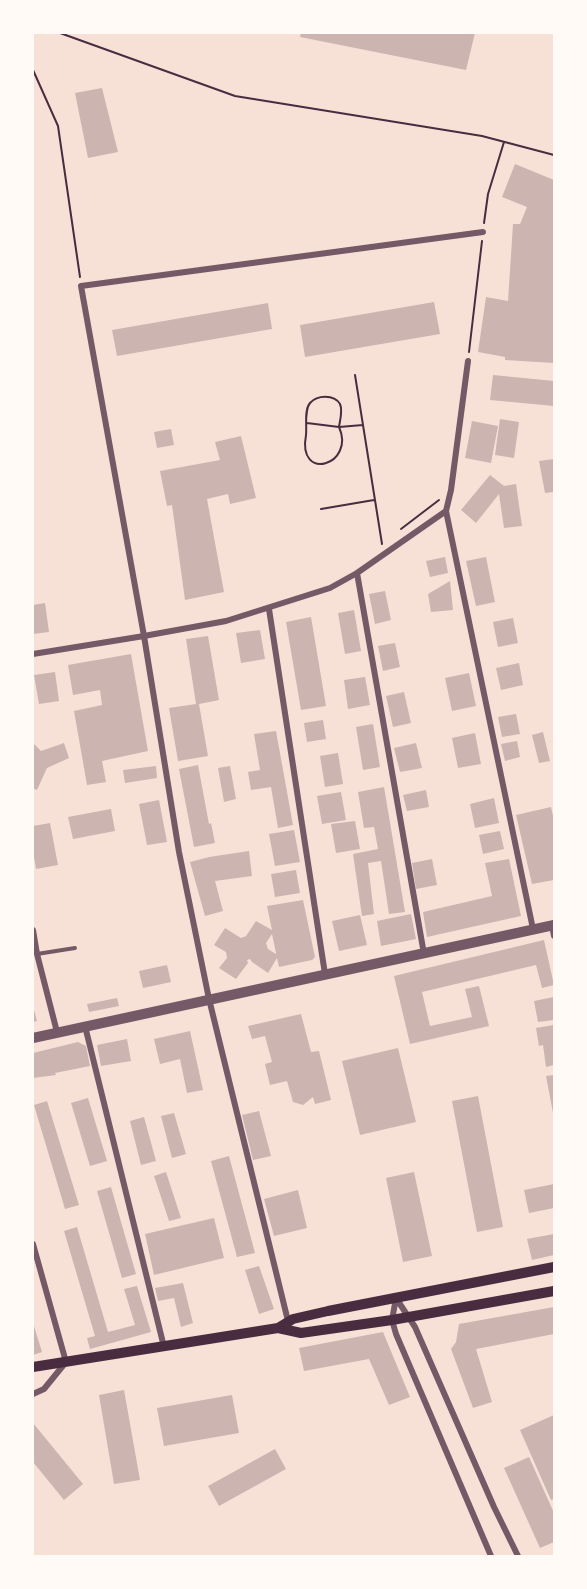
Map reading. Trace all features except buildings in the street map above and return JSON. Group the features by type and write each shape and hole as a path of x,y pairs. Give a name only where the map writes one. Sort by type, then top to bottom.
{"main road":[{"path":"278,1328 288,1321 554,1268"},
{"path":"33,1367 278,1328 301,1333 409,1318 554,1291"}],"street":[{"path":"288,1321 209,999 179,852 144,636 81,286 483,232"},
{"path":"468,361 451,490 446,511 533,929"},
{"path":"33,654 226,621 330,588 357,573 446,511"},
{"path":"357,573 424,954"},
{"path":"269,609 325,974"},
{"path":"33,1038 533,929 553,929"},
{"path":"33,930 57,1032"},
{"path":"85,1026 164,1347"},
{"path":"33,1244 66,1362 45,1389 33,1394"},
{"path":"396,1298 419,1335 494,1507 518,1556"},
{"path":"396,1298 392,1320 396,1334 491,1556"}],"lane":[{"path":"37,954 75,948"}],"path":[{"path":"60,33 235,96 482,136 554,155"},
{"path":"33,70 58,126 81,286"},
{"path":"468,361 488,194 504,142"},
{"path":"355,375 381,544 390,537"},
{"path":"326,397 336,400 340,405 339,427 344,437 337,457 321,464 311,462 305,456 303,447 309,404 318,398 326,397"},
{"path":"307,423 339,427 363,425"},
{"path":"399,531 451,490"},
{"path":"321,509 374,500"}]}
